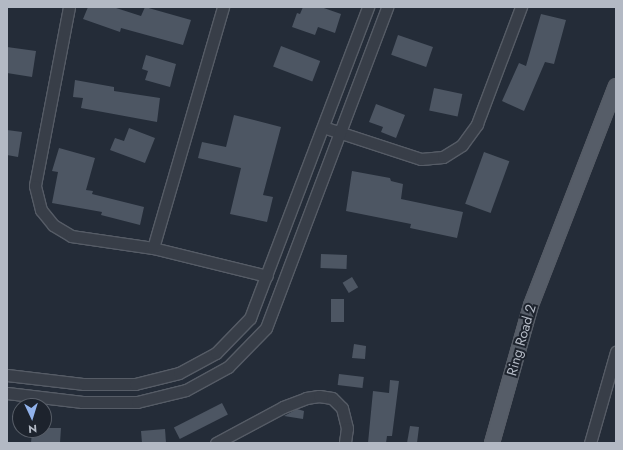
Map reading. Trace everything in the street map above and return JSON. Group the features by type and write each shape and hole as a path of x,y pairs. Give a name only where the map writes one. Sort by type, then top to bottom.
{"main road":[{"name":"Ring Road 2","path":"492,443 531,305 616,86"}],"street":[{"path":"69,7 35,186 41,210 53,225 71,236 153,248 267,276"},
{"path":"153,248 223,7"},
{"path":"7,375 84,384 135,384 179,373 216,353 250,318 324,127 368,7"},
{"path":"7,393 82,402 137,402 186,390 228,367 266,328 387,7"},
{"path":"324,127 421,159 443,157 462,145 477,124 521,7"},
{"path":"590,443 616,352"},
{"path":"216,443 283,407 319,396 332,398 342,408 347,428 345,443"}],"building":[{"path":"88,7 113,7 141,16 145,7 191,20 183,45 121,28 120,32 83,19"},
{"path":"303,7 321,7 341,14 335,33 318,27 315,35 292,27 297,13 300,14"},
{"path":"541,14 566,20 554,64 545,62 524,111 502,101 519,63 526,66"},
{"path":"398,35 433,47 426,67 391,55"},
{"path":"281,46 320,61 312,82 273,67"},
{"path":"7,47 36,51 32,77 7,73"},
{"path":"146,55 176,64 170,87 145,80 148,71 142,69"},
{"path":"75,80 114,87 114,91 160,98 157,122 81,108 83,98 73,97"},
{"path":"434,88 462,94 458,117 429,110"},
{"path":"376,104 405,115 396,138 381,132 383,127 369,122"},
{"path":"234,115 281,127 263,195 273,197 267,222 230,214 241,168 198,158 202,142 226,147"},
{"path":"129,128 155,138 145,163 110,150 115,138 124,141"},
{"path":"7,130 22,132 18,157 7,155"},
{"path":"59,148 95,158 86,190 93,191 92,194 144,207 140,225 101,215 102,212 52,203 58,172 52,171"},
{"path":"484,152 509,161 491,213 465,204"},
{"path":"352,171 390,178 391,181 403,184 401,199 463,212 457,238 410,228 411,224 346,211"},
{"path":"321,254 347,255 346,269 321,268"},
{"path":"352,277 358,287 349,293 343,283"},
{"path":"331,299 344,299 344,322 331,322"},
{"path":"354,344 366,346 365,359 352,358"},
{"path":"339,374 364,377 362,388 338,385"},
{"path":"390,380 399,381 392,436 387,436 386,443 368,443 373,391 389,393"},
{"path":"222,403 228,415 180,439 174,428"},
{"path":"297,409 304,411 303,419 284,416"},
{"path":"410,426 419,427 417,443 407,443"},
{"path":"52,428 61,428 60,443 31,443 31,438 52,438"},
{"path":"165,429 166,443 142,443 141,431"}]}
